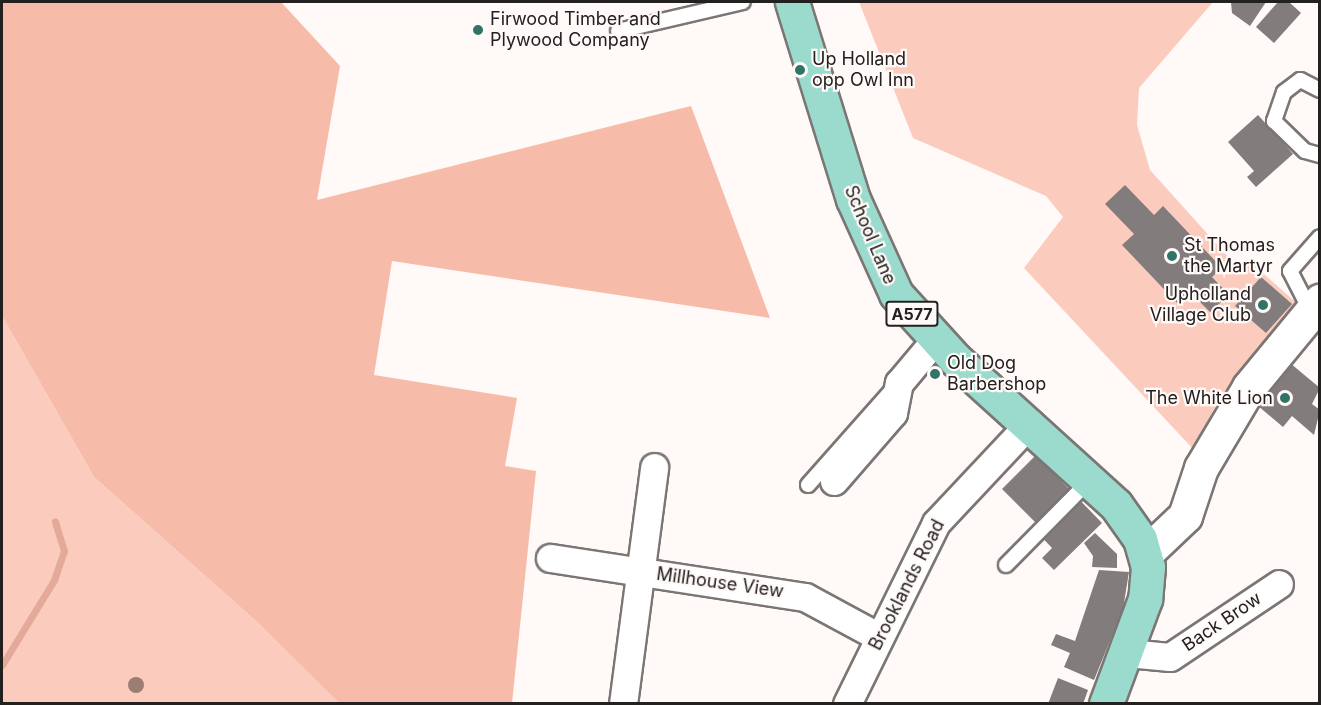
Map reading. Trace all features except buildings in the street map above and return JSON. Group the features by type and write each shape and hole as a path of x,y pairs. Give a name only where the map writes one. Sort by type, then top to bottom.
{"main road":[{"name":"School Lane","path":"792,2 877,261 896,294 935,340 1029,423 1122,512 1146,553"},
{"path":"1106,704 1127,653 1145,599 1146,553"}],"street":[{"path":"1146,553 1185,516 1221,432 1249,387 1315,306"},
{"path":"834,481 893,412 899,383 935,340"},
{"name":"Brooklands Road","path":"848,704 936,523 1029,423"},
{"path":"622,704 642,572 654,467"},
{"name":"Millhouse View","path":"550,558 805,597 879,638"},
{"name":"Back Brow","path":"1127,653 1170,657 1279,584"}],"lane":[{"path":"618,31 743,2"},
{"path":"1320,90 1300,80 1284,92 1274,121 1305,151 1320,156"},
{"path":"1315,306 1290,271 1320,237"},
{"path":"808,485 899,383"},
{"path":"1006,565 1090,480"}],"shaded area":[{"path":"2,2 281,2 340,66 317,200 691,106 770,318 392,261 374,375 517,398 505,466 536,471 512,703 339,703 256,621 94,477 2,316"},
{"path":"859,2 1213,2 1139,88 1137,125 1150,170 1239,269 1248,260 1299,305 1219,398 1194,450 1024,268 1063,217 1046,196 913,138"},
{"path":"2,316 94,477 256,621 339,703 2,703"}],"waterway":[{"path":"2,665 54,580 64,551 55,521"}],"place":[{"name":"Firwood Timber and Plywood Company","path":"478,30"},
{"name":"Up Holland opp Owl Inn","path":"800,70"},
{"name":"St Thomas the Martyr","path":"1172,256"},
{"name":"Upholland Village Club","path":"1263,305"},
{"name":"Old Dog Barbershop","path":"935,374"},
{"name":"The White Lion","path":"1285,398"}]}
